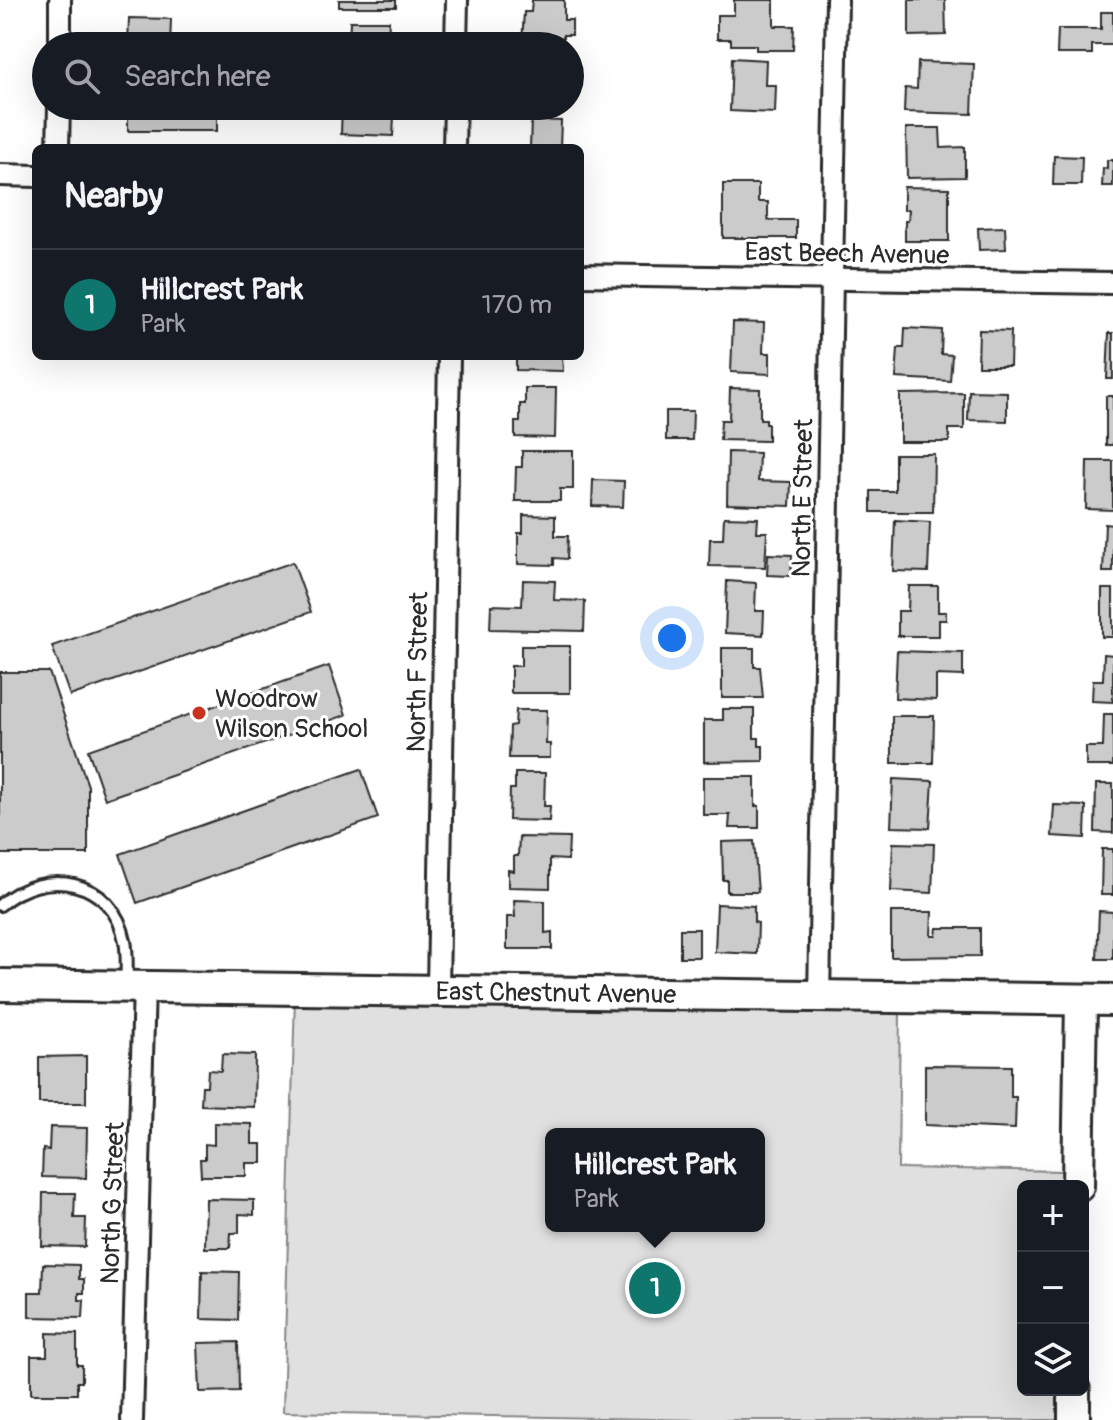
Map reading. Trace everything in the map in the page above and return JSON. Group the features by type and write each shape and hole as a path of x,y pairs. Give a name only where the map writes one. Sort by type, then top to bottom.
{"street":[{"path":"60,0 60,32"},
{"path":"456,32 457,0"},
{"name":"North E Street","path":"819,998 837,0"},
{"path":"58,144 59,120"},
{"path":"454,144 455,120"},
{"path":"0,175 32,176"},
{"name":"East Beech Avenue","path":"584,275 1113,283"},
{"name":"North F Street","path":"438,989 449,360"},
{"name":"East Chestnut Avenue","path":"0,985 1113,1000"},
{"name":"North G Street","path":"132,1420 135,986"},
{"path":"1078,1180 1081,1000"},
{"path":"1074,1396 1074,1420"}],"lane":[{"path":"0,905 15,892 54,881 74,884 99,897 112,910 125,940 135,986"}],"shaded area":[{"path":"295,997 900,1011 898,1168 1063,1171 1063,1180 1017,1180 1017,1396 1060,1396 1059,1420 705,1420 283,1412"}],"building":[{"path":"339,0 396,0 396,7 339,7"},
{"path":"532,0 564,0 564,20 572,20 572,32 523,32 524,12 531,12"},
{"path":"734,0 774,0 774,26 794,26 793,50 756,50 756,45 731,45 731,39 717,39 717,15 734,15"},
{"path":"909,0 945,0 946,35 909,36"},
{"path":"1101,12 1113,12 1113,45 1092,45 1092,54 1057,54 1058,29 1101,29"},
{"path":"129,18 171,19 171,32 128,32"},
{"path":"350,21 389,21 388,32 350,32"},
{"path":"732,58 766,60 765,85 776,85 775,113 730,111"},
{"path":"918,62 974,64 972,114 904,112 905,88 917,89"},
{"path":"128,120 217,120 217,131 128,131"},
{"path":"342,120 394,120 393,136 341,134"},
{"path":"531,120 561,121 560,144 530,144"},
{"path":"906,128 940,128 941,148 965,147 965,177 907,178"},
{"path":"1054,156 1082,157 1081,185 1053,185"},
{"path":"1107,160 1113,160 1113,186 1102,186 1103,168 1107,169"},
{"path":"723,184 758,184 758,202 768,202 768,220 796,220 796,238 723,238"},
{"path":"904,187 949,188 949,241 905,241 905,221 908,221 909,210 904,210"},
{"path":"1005,227 1006,249 979,250 978,228"},
{"path":"733,322 764,323 763,353 770,353 770,374 731,372"},
{"path":"905,328 942,330 941,354 952,355 950,381 896,378 898,348 904,348"},
{"path":"979,330 1011,331 1010,366 978,366"},
{"path":"1109,333 1113,333 1113,379 1107,379"},
{"path":"516,360 562,360 563,371 516,370"},
{"path":"525,388 556,388 555,438 515,437 515,422 520,422 520,404 525,404"},
{"path":"730,388 760,389 760,419 766,419 768,424 768,441 720,440 721,420 729,420"},
{"path":"969,391 1007,392 1007,421 968,420"},
{"path":"964,393 964,429 949,429 949,442 900,442 900,394"},
{"path":"1106,396 1113,396 1113,445 1106,445"},
{"path":"666,411 693,411 692,440 666,440"},
{"path":"522,451 573,451 573,489 560,489 560,501 515,501 516,467 522,467"},
{"path":"728,452 759,453 758,481 791,482 790,506 727,504"},
{"path":"895,454 934,454 933,512 871,512 871,491 895,491"},
{"path":"1087,461 1113,461 1113,510 1086,509"},
{"path":"593,480 624,481 623,507 592,506"},
{"path":"523,515 555,516 555,536 568,536 567,559 554,558 554,565 518,564 518,533 523,533"},
{"path":"724,517 758,518 757,532 767,532 765,567 709,566 710,539 723,539"},
{"path":"895,520 930,522 928,572 893,571"},
{"path":"1105,524 1113,525 1113,572 1103,572"},
{"path":"768,554 792,555 791,576 767,575"},
{"path":"293,562 311,612 70,696 52,646"},
{"path":"523,580 555,581 554,600 585,601 584,631 490,629 491,605 522,606"},
{"path":"727,581 756,583 755,611 764,611 763,635 725,633"},
{"path":"909,586 938,586 938,612 946,612 946,620 939,620 939,636 898,636 898,611 908,611"},
{"path":"1102,589 1113,589 1113,637 1102,637"},
{"path":"521,646 570,646 570,693 511,693 511,666 521,666"},
{"path":"722,648 754,648 754,667 760,667 763,698 722,698"},
{"path":"897,651 963,653 963,676 936,675 936,700 895,698"},
{"path":"1104,654 1113,655 1113,702 1092,701 1093,680 1103,680"},
{"path":"329,666 346,715 105,799 88,750"},
{"path":"0,672 49,672 88,786 88,854 0,854"},
{"path":"723,709 754,709 754,738 759,738 759,746 763,746 763,761 704,762 704,720 723,720"},
{"path":"516,710 547,710 546,744 550,744 550,758 509,758 510,726 515,725"},
{"path":"1104,714 1113,714 1113,766 1086,766 1086,747 1103,747"},
{"path":"892,716 934,716 933,763 892,763"},
{"path":"361,769 378,818 137,903 120,854"},
{"path":"515,773 545,773 544,806 550,806 549,821 509,820 510,789 515,789"},
{"path":"703,777 755,777 759,828 729,828 730,815 703,815"},
{"path":"893,779 933,781 930,828 891,827"},
{"path":"1096,784 1113,784 1113,833 1095,832"},
{"path":"1054,805 1086,806 1085,838 1052,836"},
{"path":"519,837 569,838 568,860 550,859 550,888 508,887 508,870 514,871"},
{"path":"754,841 758,892 727,892 727,880 723,880 722,842"},
{"path":"893,843 934,844 932,893 891,891"},
{"path":"1102,849 1113,849 1113,895 1101,895"},
{"path":"514,900 545,901 545,933 552,932 552,949 507,949 507,917 515,917"},
{"path":"717,904 754,906 754,922 758,923 757,954 715,952"},
{"path":"1099,911 1113,912 1113,959 1097,959"},
{"path":"891,912 932,912 931,936 936,936 937,928 980,928 980,956 891,957"},
{"path":"680,929 699,929 699,957 680,957"},
{"path":"222,1054 255,1055 254,1107 201,1105 202,1086 207,1086 208,1070 221,1071"},
{"path":"86,1056 86,1103 39,1103 39,1057"},
{"path":"925,1065 1011,1066 1011,1097 1016,1097 1015,1129 925,1125"},
{"path":"214,1123 252,1124 252,1144 262,1144 262,1163 246,1163 246,1176 201,1176 200,1159 205,1159 205,1144 214,1145"},
{"path":"50,1127 87,1128 86,1178 42,1177 43,1149 49,1150"},
{"path":"43,1193 75,1193 74,1218 86,1218 85,1247 42,1246"},
{"path":"206,1199 254,1200 254,1215 239,1214 239,1233 231,1233 230,1248 205,1248"},
{"path":"43,1264 79,1265 79,1279 84,1279 84,1293 79,1293 79,1300 84,1300 83,1318 29,1317 29,1292 42,1292"},
{"path":"202,1271 239,1272 238,1320 201,1319"},
{"path":"47,1333 77,1334 77,1365 82,1365 82,1382 77,1382 77,1394 31,1394 31,1356 47,1356"},
{"path":"238,1342 239,1391 200,1392 198,1343"}],"place":[{"name":"Woodrow Wilson School","path":"199,713"},
{"name":"Hillcrest Park","path":"655,1288"}]}
